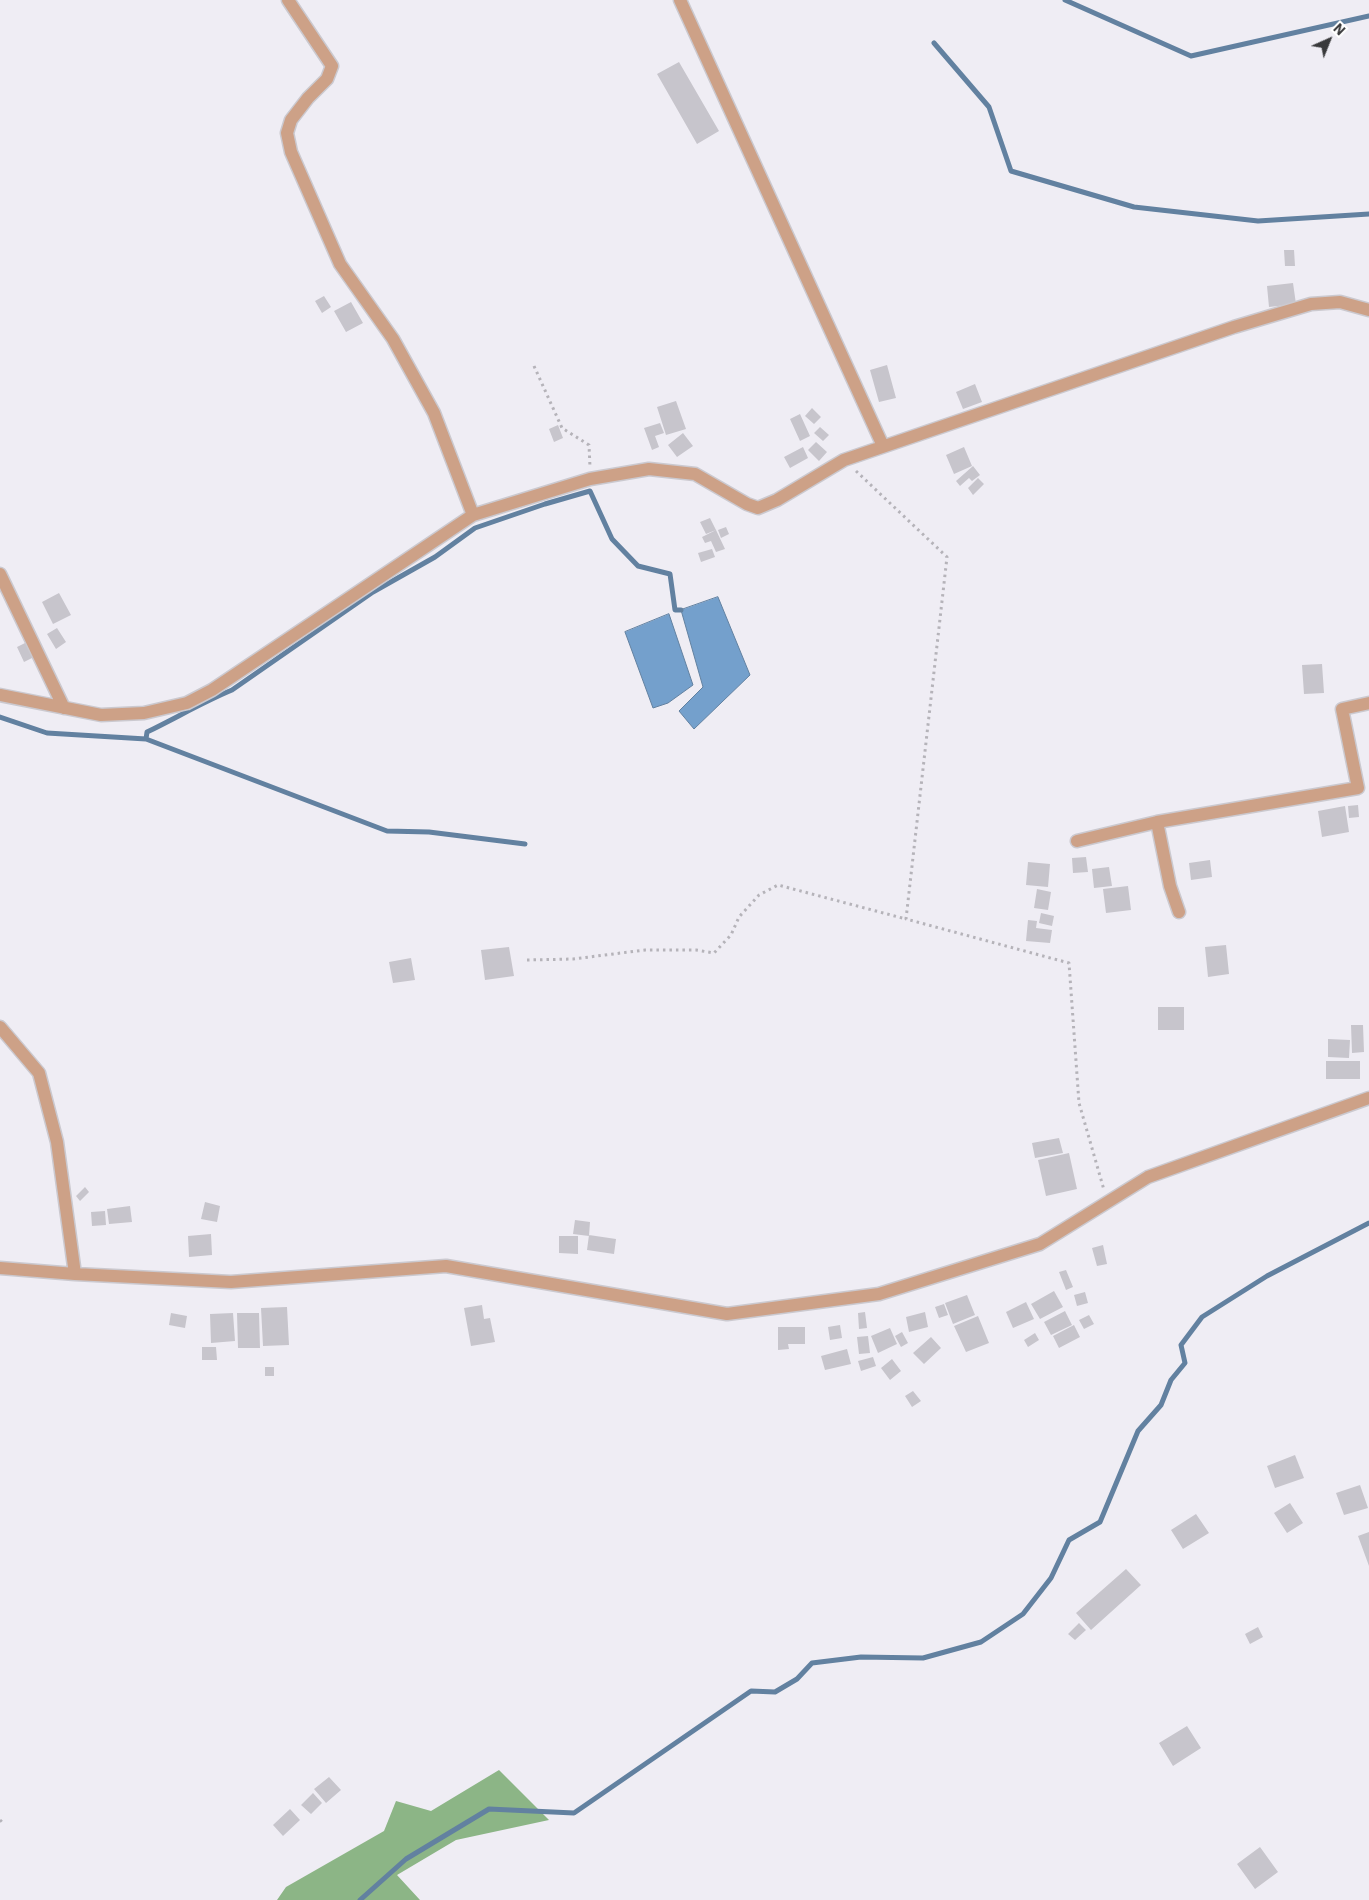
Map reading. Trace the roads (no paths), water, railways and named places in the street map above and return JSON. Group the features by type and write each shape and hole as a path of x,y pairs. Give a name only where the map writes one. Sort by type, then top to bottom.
{"street":[{"path":"288,0 332,66 327,79 308,98 291,120 287,133 291,152 340,264 392,339 434,413 473,515"},
{"path":"680,0 884,446"},
{"path":"0,695 101,714 144,713 187,703 212,690 473,515 590,479 649,469 695,474 747,504 758,508 777,500 844,460 1234,327 1311,304 1340,302 1369,310"},
{"path":"0,574 64,708"},
{"path":"1077,841 1157,822 1363,787 1342,709 1369,703"},
{"path":"1157,822 1170,886 1179,912"},
{"path":"0,1027 39,1073 56,1142 75,1274"},
{"path":"0,1268 230,1282 446,1266 727,1314 879,1294 1040,1244 1148,1177 1369,1098"}],"water":[{"path":"718,597 750,675 694,729 679,711 703,687 681,610"},
{"path":"669,614 693,685 668,703 653,708 625,632"}],"waterway":[{"path":"1065,0 1191,56 1369,16"},
{"path":"934,43 989,107 1011,171 1134,207 1258,221 1369,214"},
{"path":"146,739 147,732 232,690 373,592 435,557 475,528 590,491 612,539 638,566 670,574 675,610 681,610"},
{"path":"0,717 47,733 146,739 387,831 429,832 525,844"},
{"path":"360,1900 406,1859 489,1809 574,1813 751,1691 775,1692 797,1679 812,1663 861,1657 923,1658 981,1642 1023,1614 1051,1578 1069,1540 1100,1522 1138,1431 1161,1405 1171,1380 1185,1363 1181,1345 1202,1317 1267,1276 1369,1223"}]}
